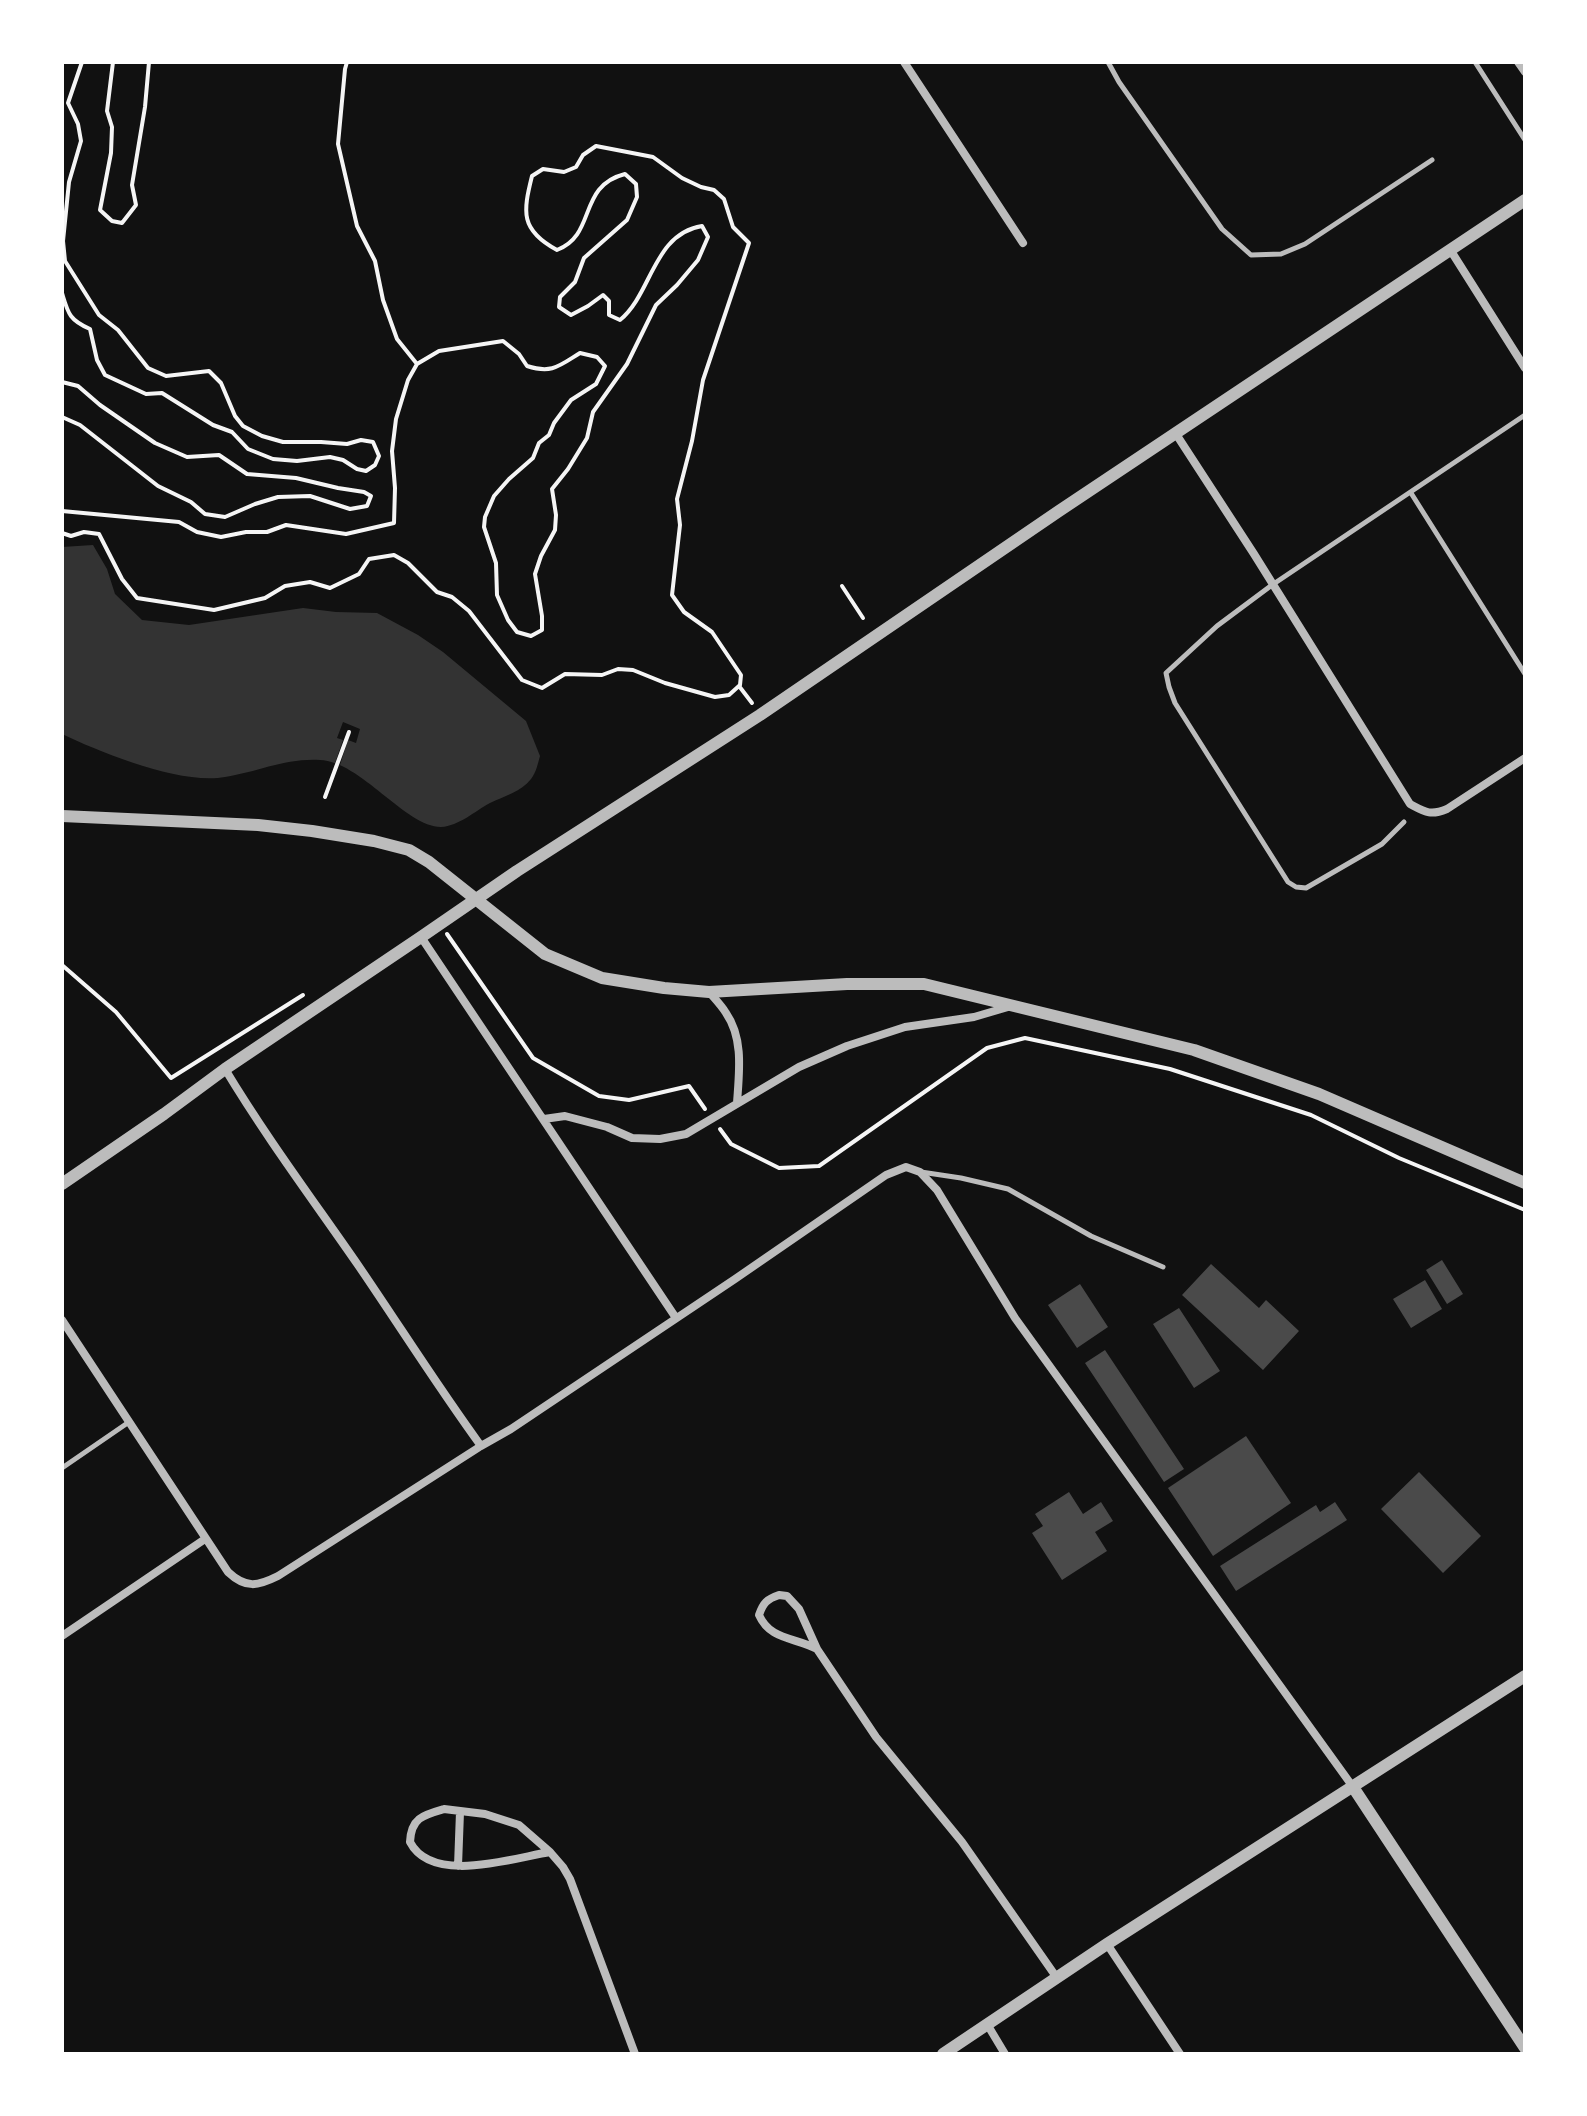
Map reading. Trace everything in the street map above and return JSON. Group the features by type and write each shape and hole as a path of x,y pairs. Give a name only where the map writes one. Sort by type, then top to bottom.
{"street":[{"path":"904,62 1023,243"},
{"path":"1518,62 1525,72"},
{"path":"62,1184 517,871 760,715 1525,200"},
{"path":"1451,251 1525,368"},
{"path":"1176,434 1410,804 1428,813 1437,813 1525,758"},
{"path":"62,816 258,825 386,844 409,850 429,862 545,954 602,978 709,992 847,984 924,984 1194,1050 1319,1094 1525,1183"},
{"path":"421,937 676,1318"},
{"path":"709,992 727,1014 737,1036 740,1063 737,1103"},
{"path":"544,1119 565,1116 607,1127 632,1138 660,1139 686,1134 799,1067 847,1046 905,1027 974,1017 1012,1005"},
{"path":"225,1069 247,1107 481,1446"},
{"path":"62,1320 228,1572 238,1581 262,1584 511,1429 886,1175 906,1167 920,1172 937,1190 1015,1318 1353,1787 1525,2048"},
{"path":"62,1636 205,1539"},
{"path":"817,1649 764,1626 759,1615 763,1604 770,1598 787,1596 799,1609 817,1649 876,1737 962,1842 1057,1978"},
{"path":"943,2054 1107,1944 1525,1676"},
{"path":"550,1852 478,1866 434,1862 421,1857 410,1842 411,1828 417,1820 444,1809 485,1814 519,1825 550,1852 570,1879 635,2054"},
{"path":"458,1866 460,1812"},
{"path":"1107,1944 1180,2054"},
{"path":"987,2024 1005,2054"}],"lane":[{"path":"1108,62 1222,229 1251,255 1281,254 1305,244 1432,160"},
{"path":"1475,62 1525,140"},
{"path":"1404,822 1382,844 1306,888 1288,882 1175,703 1166,673 1217,626 1272,585 1525,415"},
{"path":"1411,493 1525,674"},
{"path":"920,1172 1008,1189 1091,1236 1163,1267"},
{"path":"62,1468 129,1422"}],"path":[{"path":"62,293 71,317 76,323 90,329 97,360 105,375 146,394 162,393 213,425 232,432 248,449 273,459 297,461 330,457 366,471 375,465 379,456 373,442 283,442 243,426 235,416 221,383 209,371 166,376 148,368 118,330 99,315 65,261 64,251 69,182 81,141 78,124 68,103 82,62"},
{"path":"113,62 107,111 112,127 111,153 100,210 112,221 122,223 136,205 132,185 149,62"},
{"path":"347,62 338,144 357,226 375,261 383,300 397,339 417,364"},
{"path":"62,511 179,522 197,532 221,537 267,532 286,525 346,534 394,523 392,451 396,419 408,380 417,364 439,351 503,341 519,354 527,366 539,370 552,370 580,353 597,357 605,366 596,384 571,400 549,435 539,443 533,458 494,496 485,517 484,527 496,563 497,595 517,632 531,636 542,630 535,574 555,530 552,489 587,438 593,412 627,364 656,305 698,260 708,237 702,226 690,228 674,239 656,260 629,313 620,320 609,315 609,301 603,295 571,315 559,307 560,297 575,282 584,258 627,220 637,197 636,184 625,174 601,185 574,239 557,250 543,243 530,227 525,211 532,176 543,169 564,172 576,167 583,155 596,146 653,157 682,178 714,190 724,199 733,227 749,243 703,380 677,499 680,525 672,595 684,612 712,632 741,675 740,685 729,695 715,697 633,670 618,669 602,675 565,674 542,688 522,680 469,611 452,597 437,592 408,563 394,555 369,559 359,574 330,588 310,582 285,586 265,598 214,610 137,598 122,579 99,534 84,532 71,536 62,533"},
{"path":"62,382 78,386 155,443 187,457 219,455 247,474 296,478 371,496 367,506 350,509 310,496 278,497 225,517 205,514 191,502 158,486 80,425 62,417"},
{"path":"842,586 863,618"},
{"path":"325,797 349,732"},
{"path":"443,922 533,1058 599,1096 629,1100 689,1086 731,1144 779,1168 819,1166 987,1048 1025,1038 1170,1069 1311,1115 1399,1158 1525,1210"},
{"path":"62,965 116,1012 171,1078 303,995"}],"shaded area":[{"path":"93,545 107,569 115,594 142,620 189,625 303,608 377,613 443,652 526,721 540,756 534,774 517,790 460,821 441,827 413,817 367,782 335,763 307,760 225,777 187,776 142,766 62,734 62,547"}],"pier":[{"path":"343,722 360,729 356,743 348,740 340,765 335,763 343,740 337,738"}],"building":[{"path":"1442,1260 1463,1294 1447,1304 1426,1270"},
{"path":"1211,1264 1259,1308 1266,1300 1299,1331 1263,1370 1182,1295"},
{"path":"1425,1280 1442,1309 1411,1328 1393,1299"},
{"path":"1080,1284 1108,1327 1077,1348 1048,1305"},
{"path":"1179,1308 1220,1371 1194,1388 1153,1324"},
{"path":"1105,1350 1184,1469 1164,1482 1085,1363"},
{"path":"1246,1436 1291,1503 1213,1556 1168,1488"},
{"path":"1419,1472 1481,1536 1443,1573 1381,1509"},
{"path":"1069,1492 1083,1514 1101,1502 1113,1521 1095,1532 1107,1551 1062,1580 1032,1533 1043,1526 1035,1514"},
{"path":"1335,1502 1347,1520 1236,1591 1220,1566 1316,1505 1320,1512"}]}
